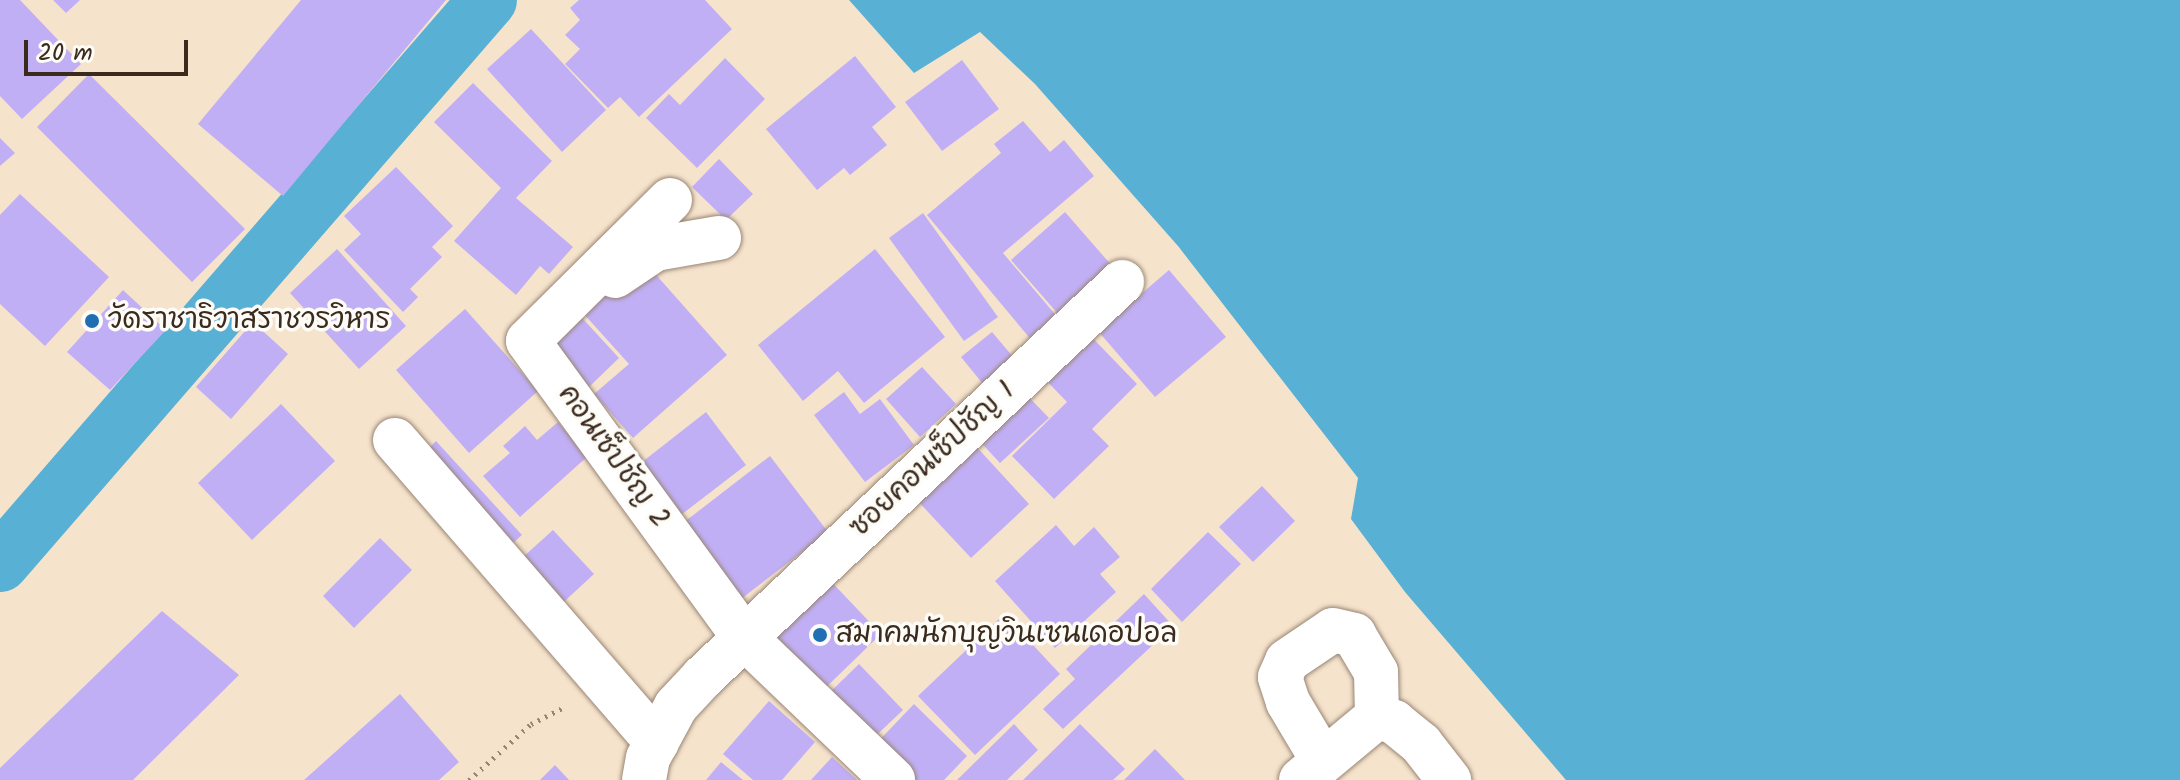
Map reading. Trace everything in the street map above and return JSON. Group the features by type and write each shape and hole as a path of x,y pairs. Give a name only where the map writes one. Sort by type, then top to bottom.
{"street":[{"name":"คอนเซ็ปชัญ 2","path":"670,200 528,341 743,636"},
{"path":"581,285 621,274 655,249 719,238"},
{"name":"ซอยคอนเซ็ปชัญ 1","path":"650,761 676,706 743,636 1122,282"},
{"path":"395,440 650,761"},
{"path":"1333,630 1354,635 1376,672 1377,717 1312,770 1280,677 1287,661 1333,630"},
{"path":"743,636 893,780"},
{"path":"1377,717 1394,722 1421,744 1449,780"}],"path":[{"path":"469,780 531,724 557,708 573,709"}],"water":[{"path":"849,0 2180,0 2180,780 1566,780 1405,592 1351,519 1358,478 1178,246 1035,84 980,32 914,73"}],"building":[{"path":"0,0 20,0 81,64 22,119 0,96"},
{"path":"53,0 80,0 66,13"},
{"path":"301,0 446,0 283,196 198,124"},
{"path":"579,0 705,0 732,29 639,117 620,97 608,108 565,64 580,49 565,35 580,20 570,8"},
{"path":"531,29 606,110 562,152 487,69"},
{"path":"855,56 896,107 872,127 887,145 850,175 844,168 817,190 766,129"},
{"path":"725,58 765,99 697,168 646,118 669,94 680,105"},
{"path":"962,60 999,109 942,151 905,102"},
{"path":"89,74 245,229 192,282 37,127"},
{"path":"473,83 552,161 516,198 573,247 549,274 540,266 516,295 454,241 501,188 434,122"},
{"path":"1023,121 1050,152 1064,140 1094,176 1003,253 1059,319 1033,342 927,215 1001,153 994,144"},
{"path":"0,138 15,153 0,166"},
{"path":"719,159 753,194 726,220 692,187"},
{"path":"396,167 453,226 432,247 442,257 410,289 418,297 403,312 344,250 361,234 344,216"},
{"path":"20,194 109,277 45,346 0,304 0,215"},
{"path":"1065,212 1113,267 1059,315 1011,260"},
{"path":"923,213 998,317 964,341 889,238"},
{"path":"337,249 406,326 359,369 290,293"},
{"path":"875,249 945,337 864,403 838,371 803,401 758,345"},
{"path":"643,260 727,355 633,438 594,394 629,364 583,313"},
{"path":"1169,270 1226,337 1155,397 1098,331"},
{"path":"123,290 166,330 110,390 67,352"},
{"path":"572,307 619,358 589,387 541,336"},
{"path":"465,309 538,391 469,453 396,370"},
{"path":"253,322 288,354 231,419 196,387"},
{"path":"1083,328 1137,384 1092,429 1109,446 1054,499 1012,456 1067,402 1039,373"},
{"path":"992,332 1014,358 983,384 961,357"},
{"path":"922,367 956,404 920,437 886,399"},
{"path":"1020,388 1049,418 1000,463 972,433"},
{"path":"844,392 860,414 880,399 914,445 865,482 814,415"},
{"path":"281,404 335,461 252,540 198,483"},
{"path":"706,412 746,465 677,518 637,466"},
{"path":"558,422 588,456 520,517 483,476 510,453 503,446 525,426 537,440"},
{"path":"436,441 522,535 504,551 419,458"},
{"path":"973,443 1029,504 971,558 915,498"},
{"path":"770,456 828,532 741,599 683,523"},
{"path":"1262,486 1295,521 1253,562 1219,527"},
{"path":"1056,525 1074,546 1094,527 1120,557 1100,574 1116,592 1055,648 995,581"},
{"path":"553,530 594,574 554,611 513,566"},
{"path":"1208,532 1241,564 1182,622 1151,589"},
{"path":"380,538 412,570 354,628 323,596"},
{"name":"สมาคมนักบุญวินเซนเดอปอล","path":"823,573 881,634 817,696 759,635"},
{"path":"1144,594 1173,626 1063,729 1043,709 1075,679 1066,669"},
{"path":"162,611 239,675 133,780 0,780 0,768"},
{"path":"1004,614 1060,674 975,755 918,696"},
{"path":"859,664 903,710 863,748 820,702"},
{"path":"400,694 459,762 439,780 304,780"},
{"path":"769,701 815,742 782,780 753,780 723,754"},
{"path":"914,704 967,756 944,780 899,780 869,751"},
{"path":"1014,724 1038,750 1007,780 957,780"},
{"path":"1080,724 1125,769 1113,780 1023,780"},
{"path":"1155,749 1185,780 1124,780"},
{"path":"832,757 857,780 811,780"},
{"path":"721,762 743,780 706,780"},
{"path":"555,765 569,780 540,780"}],"waterway":[{"path":"0,563 488,0"}],"place":[{"name":"วัดราชาธิวาสราชวรวิหาร","path":"92,321"},
{"name":"สมาคมนักบุญวินเซนเดอปอล","path":"820,635"}]}
